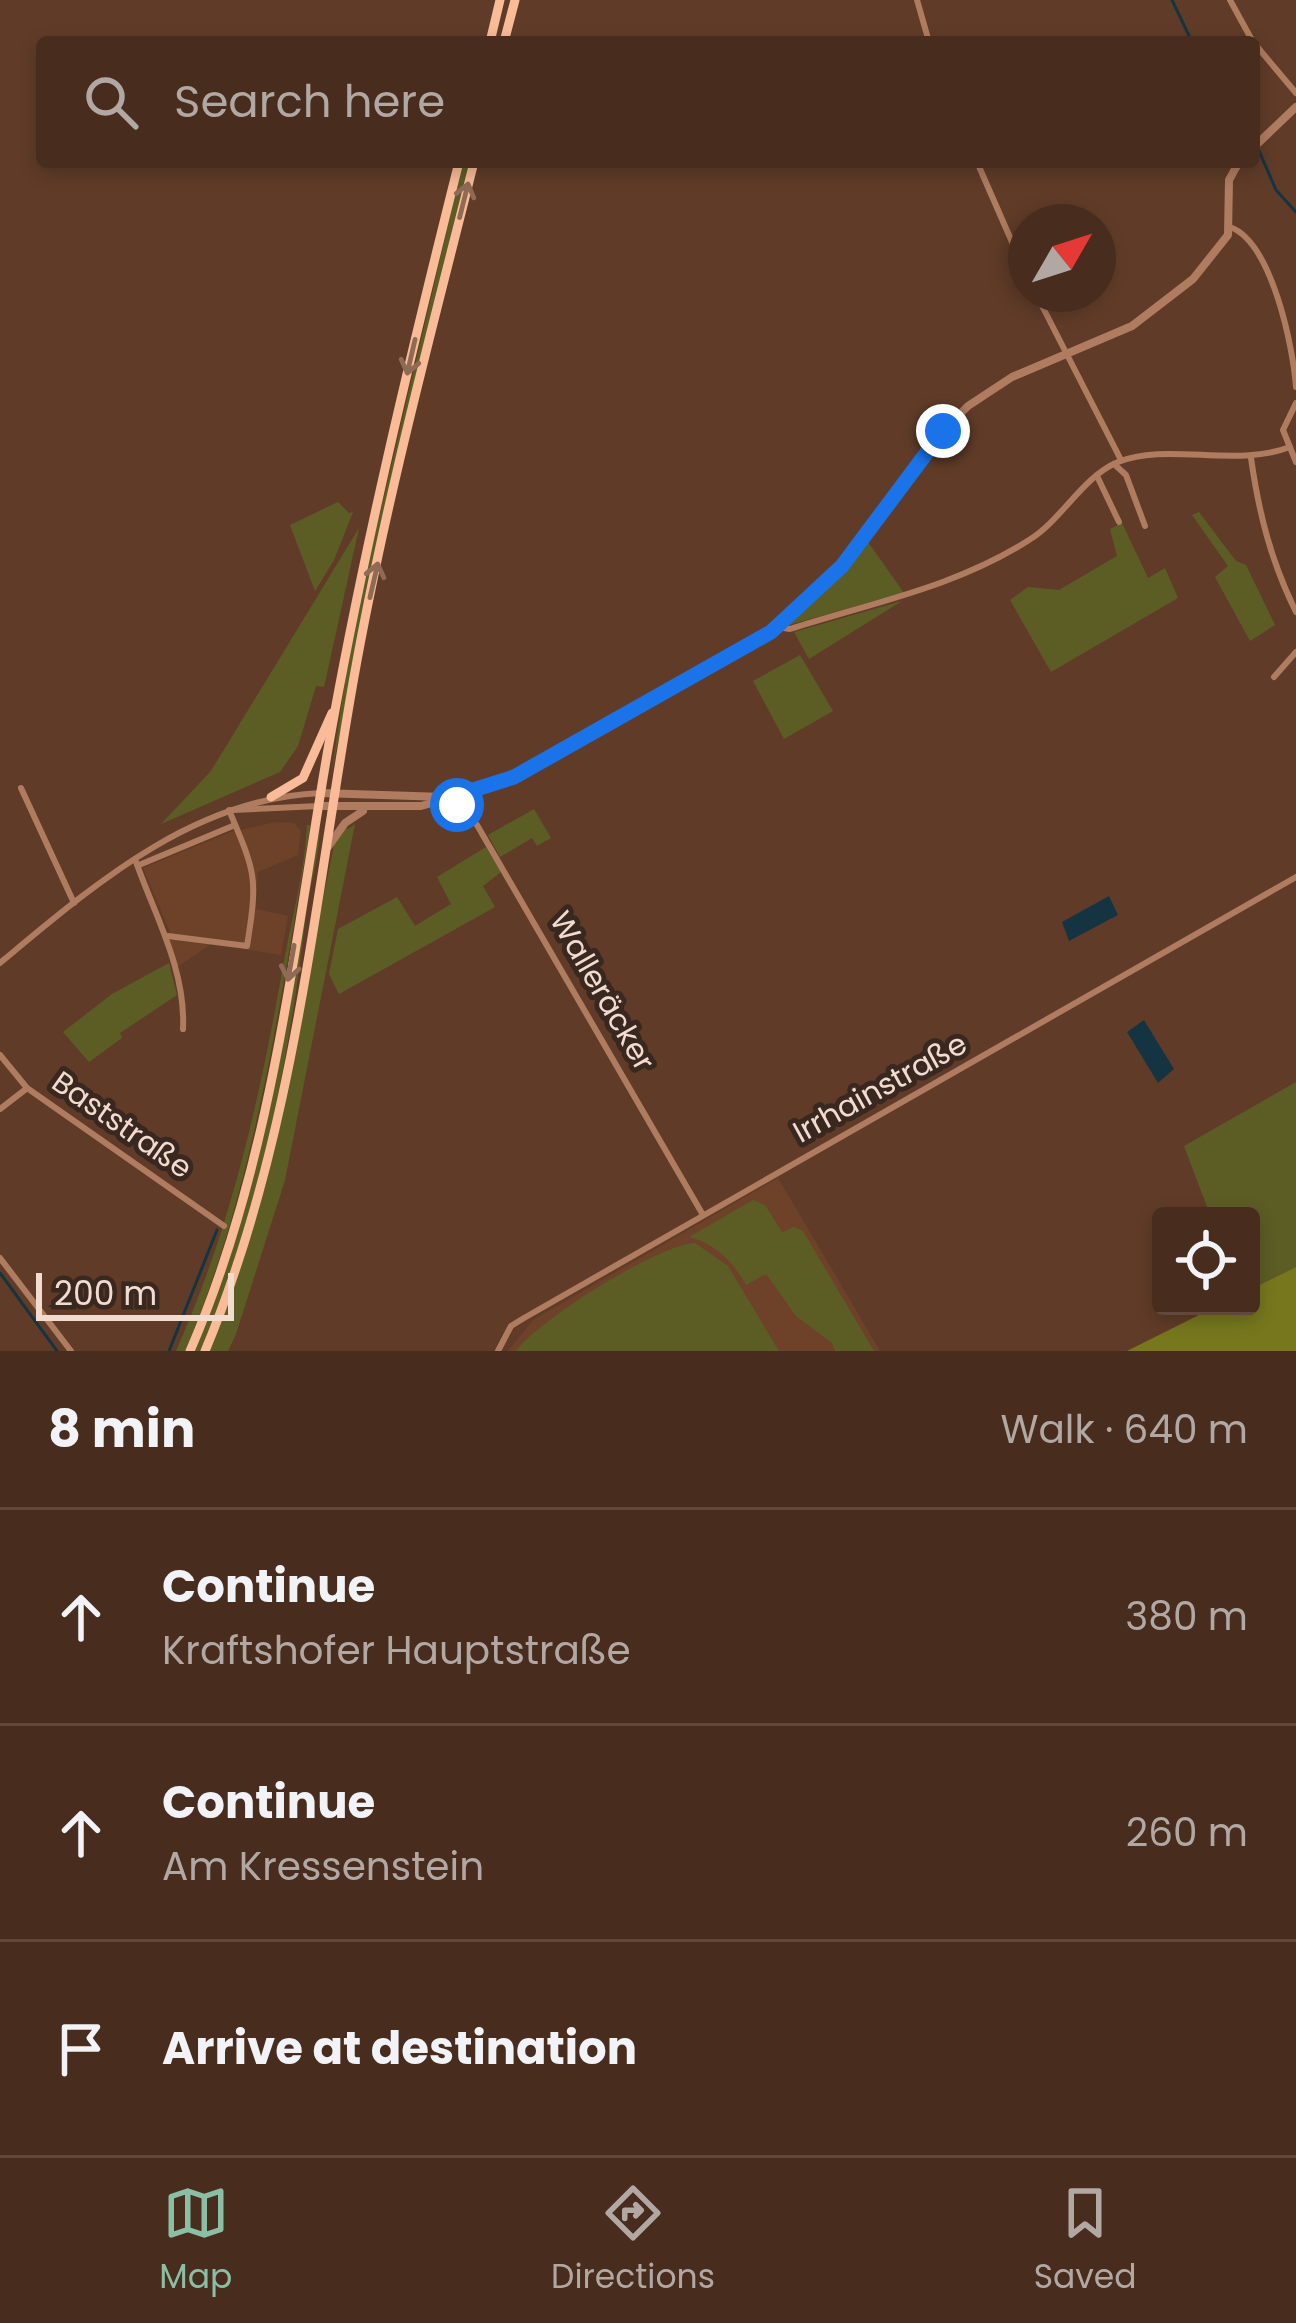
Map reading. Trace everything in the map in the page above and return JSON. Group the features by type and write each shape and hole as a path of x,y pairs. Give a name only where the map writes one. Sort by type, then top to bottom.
{"main road":[{"path":"491,36 500,0"},
{"path":"506,36 515,0"},
{"path":"190,1351 226,1259 254,1159 359,581 458,168"},
{"path":"205,1351 238,1267 261,1187 283,1088 368,605 473,168"},
{"path":"271,797 303,778 337,703"}],"street":[{"path":"917,0 926,36"},
{"path":"1230,0 1251,36"},
{"path":"1260,49 1296,93"},
{"path":"1260,142 1296,107"},
{"path":"980,168 1008,233"},
{"path":"229,810 428,805 514,777 778,627 842,566 958,414 1005,381 1120,332 1166,304 1206,266 1230,227 1228,186 1236,168"},
{"path":"1230,227 1244,236 1286,317 1296,388"},
{"path":"1045,312 1126,475 1145,526"},
{"path":"1296,404 1283,430 1296,462"},
{"path":"778,627 790,629 944,584 1035,537 1097,476 1118,462 1251,458 1290,448"},
{"path":"1251,458 1259,517 1273,566 1296,612"},
{"path":"1097,476 1119,522"},
{"path":"1274,677 1296,652"},
{"path":"20,788 74,903"},
{"path":"0,963 74,903 229,810 271,797 321,793 451,797"},
{"name":"Walleräcker","path":"451,797 477,825 703,1215"},
{"path":"324,852 345,823 370,808"},
{"path":"168,936 247,946 256,892 254,873 229,810"},
{"path":"137,862 235,825"},
{"path":"137,862 168,936 183,1029"},
{"name":"Irrhainstraße","path":"497,1351 511,1327 1296,877"},
{"name":"Baststraße","path":"0,1055 27,1088 224,1226"},
{"path":"0,1109 27,1088"},
{"path":"0,1258 71,1351"}],"shaded area":[{"path":"462,168 468,168 422,350 331,775 353,628"},
{"path":"338,502 353,512 334,560 315,591 290,525"},
{"path":"1199,512 1236,561 1246,565 1275,625 1250,641 1215,577 1228,566 1192,515"},
{"path":"1122,523 1148,578 1165,568 1178,598 1051,672 1010,600 1028,587 1059,590 1117,556 1110,529"},
{"path":"359,528 324,687 316,686 298,746 280,772 161,824 211,771"},
{"path":"868,542 904,593 789,625"},
{"path":"902,601 809,659 794,632"},
{"path":"800,655 833,711 784,739 753,681"},
{"path":"534,809 551,838 537,846 532,838 500,857 488,835"},
{"path":"294,823 301,832 298,855 258,872 255,909 288,916 281,955 211,944 176,968 170,932 143,868 231,832"},
{"path":"355,824 285,1180 236,1334 228,1351 208,1351 238,1277 265,1186 334,845 345,827"},
{"path":"307,825 308,840 286,970 246,1164 209,1289 185,1351 176,1351 213,1256 242,1160 298,893"},
{"path":"319,825 291,1026 269,1136 221,1298 200,1351 193,1351 245,1208"},
{"path":"486,847 501,872 483,886 495,907 339,994 329,974 338,929 397,897 415,926 451,904 437,877"},
{"path":"169,963 177,995 120,1033 122,1038 89,1062 63,1032 112,994"},
{"path":"1296,1082 1296,1267 1260,1285 1260,1207 1207,1207 1184,1146"},
{"path":"778,1178 880,1351 508,1351 533,1320"},
{"path":"753,1200 765,1205 782,1232 794,1227 803,1231 874,1351 835,1351 832,1343 796,1316 766,1274 746,1285 722,1255 689,1237"},
{"path":"695,1243 728,1266 779,1351 516,1351 600,1286 655,1256"},
{"path":"1296,1267 1296,1351 1127,1351 1199,1315 1260,1315 1260,1285"}],"water":[{"path":"1109,896 1118,915 1069,941 1062,922"},
{"path":"1144,1020 1174,1069 1158,1083 1127,1032"}],"waterway":[{"path":"1172,0 1189,36"},
{"path":"1260,153 1276,190 1296,212"},
{"path":"169,1351 217,1230"},
{"path":"0,1273 57,1351"}],"route":[{"path":"457,805 451,797 514,777 778,627 842,566 943,431"}]}
